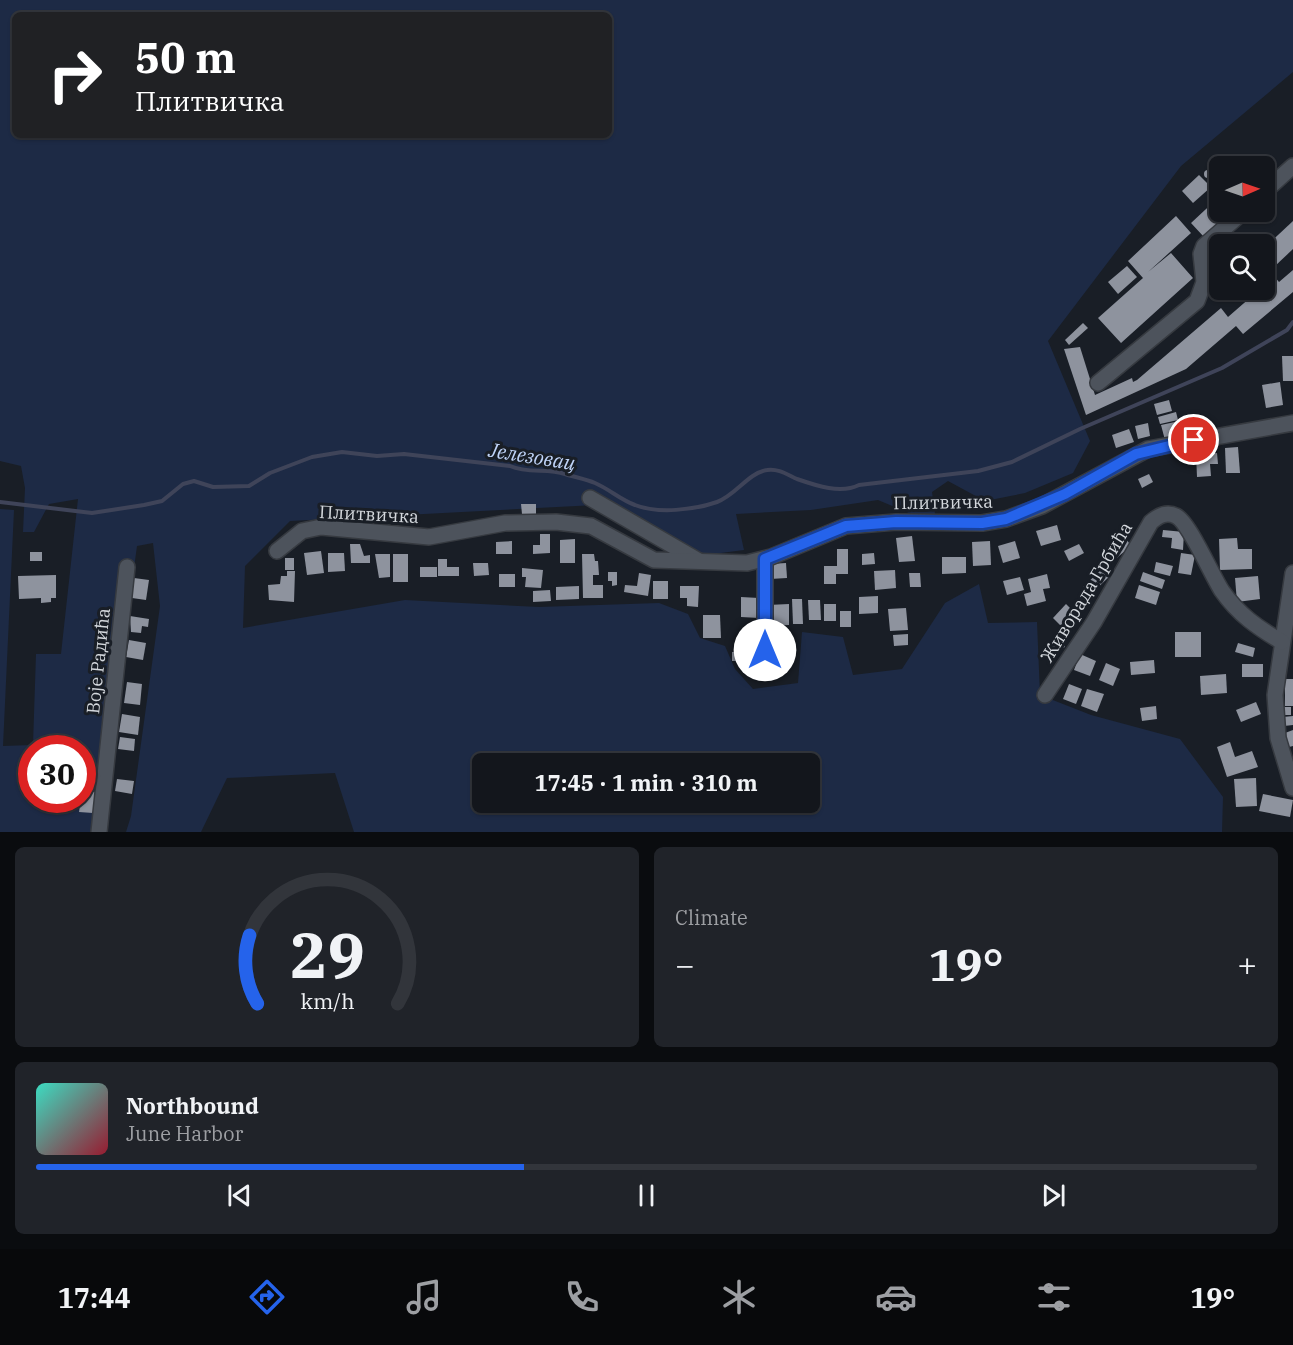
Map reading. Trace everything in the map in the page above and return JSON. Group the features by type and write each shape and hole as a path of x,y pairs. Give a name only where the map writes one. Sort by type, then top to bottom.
{"street":[{"path":"1275,183 1292,169"},
{"path":"1098,383 1197,301 1204,282 1201,254 1204,246 1232,222"},
{"name":"Плитвичка","path":"277,551 302,531 321,527 429,537 505,523 556,522 591,526 654,560 735,565 765,559 846,526 896,522 982,523 1006,519 1042,506 1148,449 1293,423"},
{"path":"590,498 660,541 704,564"},
{"name":"Живорада Грбића","path":"1045,696 1094,622 1151,522 1160,515 1172,515 1184,523 1222,590 1237,609 1258,628 1282,642"},
{"path":"765,559 765,650"},
{"name":"Воје Радића","path":"99,832 127,567"},
{"path":"1293,573 1278,666 1276,722 1291,773 1293,788"},
{"path":"1278,666 1293,670"}],"shaded area":[{"path":"0,0 1293,0 1293,72 1181,166 1048,341 1090,441 1073,473 1025,493 985,501 948,481 932,492 935,514 909,513 878,500 811,510 736,514 744,550 705,555 658,545 596,505 290,521 245,566 243,628 405,600 539,607 659,603 688,614 700,638 725,646 735,669 753,689 798,683 802,632 843,637 853,675 902,669 945,603 979,584 988,623 1037,622 1040,695 1091,715 1180,739 1223,797 1222,832 354,832 335,773 227,778 201,832 126,832 131,816 160,606 153,543 137,546 98,832 0,832 0,509 14,510 3,746 18,746 18,813 96,813 96,735 33,735 36,654 61,654 78,499 49,504 34,532 23,532 25,488 21,466 0,461"}],"building":[{"path":"1208,170 1209,178 1208,178 1204,174"},
{"path":"1199,175 1209,185 1209,189 1193,203 1182,191"},
{"path":"1209,206 1209,222 1220,222 1204,237 1191,223"},
{"path":"1176,216 1191,233 1148,272 1171,253 1193,278 1121,343 1098,318 1143,278 1128,261"},
{"path":"1293,221 1293,249 1275,266 1275,238"},
{"path":"1127,266 1137,277 1118,294 1108,282"},
{"path":"1293,270 1293,292 1243,334 1236,326 1186,369 1086,415 1064,349 1080,347 1095,395 1132,378 1133,382 1137,380 1221,308 1228,317 1248,300 1275,300 1275,277 1279,282"},
{"path":"1083,323 1088,328 1069,345 1065,340"},
{"path":"1282,356 1293,356 1293,381 1283,381"},
{"path":"1280,382 1283,405 1266,408 1262,385"},
{"path":"1169,400 1172,411 1157,415 1154,404"},
{"path":"1176,412 1178,420 1160,424 1158,417"},
{"path":"1175,422 1179,437 1165,440 1161,425"},
{"path":"1148,423 1150,436 1138,439 1135,426"},
{"path":"1129,429 1134,442 1116,448 1112,435"},
{"path":"1238,447 1240,473 1226,473 1225,448"},
{"path":"1217,453 1218,464 1210,464 1211,476 1197,477 1196,454"},
{"path":"1149,474 1153,482 1142,488 1138,479"},
{"path":"521,504 536,504 536,514 522,514"},
{"path":"1057,525 1061,540 1041,546 1036,531"},
{"path":"1163,530 1184,532 1183,550 1171,548 1172,538 1162,537"},
{"path":"540,534 550,534 550,553 533,554 533,545 540,545"},
{"path":"1123,534 1131,546 1113,561 1104,549"},
{"path":"912,536 915,561 899,562 896,538"},
{"path":"1237,538 1238,549 1252,549 1252,569 1220,570 1219,539"},
{"path":"575,539 575,563 560,563 560,540"},
{"path":"512,541 512,554 496,554 496,542"},
{"path":"990,541 991,565 973,566 972,542"},
{"path":"1015,541 1020,558 1003,563 998,546"},
{"path":"350,544 360,544 364,556 370,555 370,563 351,563"},
{"path":"1079,544 1084,553 1069,561 1064,551"},
{"path":"837,549 848,549 848,574 836,574 836,584 824,584 824,566 837,566"},
{"path":"321,551 324,573 307,575 304,553"},
{"path":"30,552 42,552 42,561 30,561"},
{"path":"328,553 344,553 345,571 328,572"},
{"path":"874,553 875,564 862,565 862,554"},
{"path":"1181,553 1195,555 1191,575 1178,573"},
{"path":"375,554 390,554 390,577 379,578"},
{"path":"393,554 408,554 408,582 393,582"},
{"path":"582,554 594,554 595,561 598,561 599,575 593,575 593,585 603,585 603,598 583,598"},
{"path":"942,557 966,557 966,573 942,574"},
{"path":"285,558 294,558 294,570 285,570"},
{"path":"438,559 447,559 447,567 459,567 459,576 438,576"},
{"path":"1156,562 1173,566 1170,576 1154,572"},
{"path":"473,563 488,563 489,575 474,576"},
{"path":"786,563 787,578 770,579 770,564"},
{"path":"420,567 437,567 437,577 420,577"},
{"path":"1104,567 1112,574 1091,594 1083,587"},
{"path":"522,568 543,570 541,588 525,587 526,577 522,577"},
{"path":"895,570 896,588 875,590 874,571"},
{"path":"287,571 295,571 294,602 269,600 268,585 280,584 281,576 287,576"},
{"path":"608,572 617,572 617,585 612,586 612,581 608,581"},
{"path":"1143,572 1165,580 1162,589 1140,581"},
{"path":"639,573 651,575 648,596 624,592 625,585 637,586"},
{"path":"909,573 920,573 921,587 910,587"},
{"path":"499,574 515,574 515,587 499,587"},
{"path":"1047,574 1050,588 1043,589 1046,601 1027,606 1024,594 1031,592 1028,579"},
{"path":"56,575 56,598 51,598 51,602 41,603 41,598 19,599 18,576"},
{"path":"1258,576 1260,599 1237,602 1235,578"},
{"path":"1020,577 1024,590 1007,595 1003,581"},
{"path":"134,578 149,580 146,600 132,598"},
{"path":"653,581 668,581 668,599 653,599"},
{"path":"1139,585 1160,592 1156,605 1135,598"},
{"path":"579,586 579,599 556,600 556,587"},
{"path":"680,586 699,586 698,607 687,606 687,598 680,598"},
{"path":"550,590 551,601 533,602 533,591"},
{"path":"878,596 878,613 859,614 859,597"},
{"path":"741,597 759,598 759,618 741,617"},
{"path":"792,599 802,599 803,624 793,624"},
{"path":"808,600 820,600 821,620 809,620"},
{"path":"789,604 789,625 768,626 768,605"},
{"path":"824,604 836,604 836,621 824,621"},
{"path":"1066,604 1076,614 1063,628 1053,618"},
{"path":"906,608 908,630 890,631 888,609"},
{"path":"840,611 851,611 851,627 840,627"},
{"path":"703,615 720,615 721,638 703,638"},
{"path":"130,616 149,619 148,627 142,626 141,633 131,632"},
{"path":"789,629 789,638 769,643 769,630"},
{"path":"1175,632 1201,632 1201,657 1175,657"},
{"path":"908,634 908,645 894,646 893,635"},
{"path":"1062,639 1065,647 1051,653 1047,645"},
{"path":"129,640 146,643 143,660 126,657"},
{"path":"1238,643 1255,648 1253,657 1235,652"},
{"path":"783,647 784,652 790,652 790,665 785,665 785,671 770,671 770,648"},
{"path":"759,649 760,666 744,667 744,650"},
{"path":"741,651 741,661 732,661 732,652"},
{"path":"1080,654 1096,661 1090,676 1074,670"},
{"path":"1154,660 1155,673 1131,675 1130,662"},
{"path":"1106,663 1120,669 1113,686 1099,680"},
{"path":"1242,664 1263,664 1263,677 1242,677"},
{"path":"1226,674 1227,693 1201,695 1200,676"},
{"path":"1285,679 1293,679 1293,706 1285,706"},
{"path":"127,682 142,684 140,705 124,703"},
{"path":"1069,684 1082,689 1076,704 1063,699"},
{"path":"1087,689 1104,694 1097,712 1081,706"},
{"path":"1256,702 1261,714 1241,722 1236,710"},
{"path":"1156,706 1157,719 1142,721 1140,708"},
{"path":"1279,707 1291,707 1291,715 1279,715"},
{"path":"122,714 140,717 138,735 119,732"},
{"path":"1293,716 1293,725 1284,726 1283,717"},
{"path":"1293,730 1293,746 1289,747 1285,733"},
{"path":"120,737 135,739 134,751 118,749"},
{"path":"1230,742 1235,757 1252,751 1258,767 1227,777 1217,747"},
{"path":"1256,778 1257,806 1236,807 1234,779"},
{"path":"117,779 134,781 132,794 115,791"},
{"path":"96,792 99,792 96,807"},
{"path":"1263,794 1293,800 1290,817 1259,811"}],"waterway":[{"name":"Јелезовац","path":"0,502 92,513 162,501 183,484 194,481 213,487 249,486 270,473 312,457 342,452 377,456 404,454 510,466 524,470 558,472 595,483 635,505 665,510 687,509 717,502 754,475 767,470 779,471 813,484 837,489 978,471 1012,462 1080,429 1222,368 1287,330 1293,322"}],"route":[{"path":"765,650 765,559 846,526 896,522 982,523 1022,515 1136,454 1148,449 1194,440"}]}
